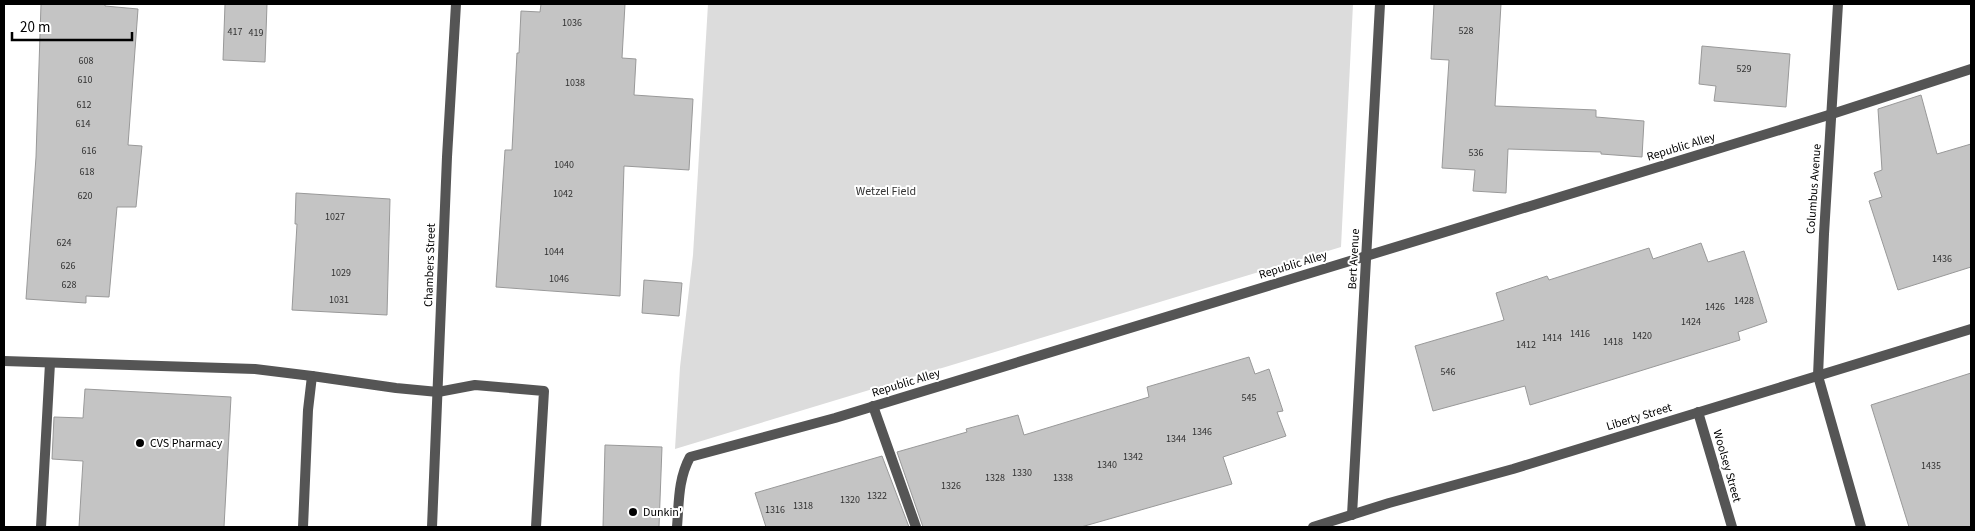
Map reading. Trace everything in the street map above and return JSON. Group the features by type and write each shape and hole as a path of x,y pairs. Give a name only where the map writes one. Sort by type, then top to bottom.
{"street":[{"name":"Chambers Street","path":"432,527 447,157 456,4"},
{"name":"Bert Avenue","path":"1352,515 1380,4"},
{"name":"Columbus Avenue","path":"1838,4 1824,234 1818,376 1861,527"},
{"name":"Republic Alley","path":"677,527 679,490 684,467 690,457 873,406 1832,114 1971,69"},
{"name":"Liberty Street","path":"1313,527 1389,503 1513,469 1971,329"},
{"path":"4,361 255,369 438,392 475,385 544,390 536,527"},
{"path":"41,527 50,363"},
{"path":"303,527 308,410 312,376"},
{"path":"873,406 916,527"},
{"name":"Woolsey Street","path":"1698,412 1732,527"}],"green space":[{"name":"Wetzel Field","path":"708,4 1353,4 1341,247 675,449 680,367 693,255"}],"building":[{"path":"41,4 105,4 105,6 138,9 128,145 142,146 136,207 117,207 109,297 86,296 86,303 26,299 36,157"},
{"path":"225,4 267,4 265,62 223,60"},
{"path":"541,4 625,4 622,58 636,59 634,95 693,99 689,170 624,166 620,296 496,287 505,150 512,150 521,11 540,12"},
{"path":"1434,4 1501,4 1495,106 1596,110 1596,117 1644,121 1642,157 1601,154 1601,152 1508,149 1506,193 1473,191 1475,170 1442,168 1449,60 1431,59"},
{"path":"1702,46 1790,54 1786,107 1714,101 1716,86 1699,84"},
{"path":"1921,95 1937,154 1971,144 1971,267 1898,290 1869,201 1882,197 1874,173 1882,170 1878,109"},
{"path":"296,193 390,199 387,315 292,310 297,224 295,224"},
{"path":"1701,243 1708,262 1744,251 1767,322 1738,332 1740,340 1530,405 1525,386 1433,411 1415,346 1504,320 1496,293 1547,276 1549,280 1649,248 1653,259"},
{"path":"644,280 682,283 679,316 642,313"},
{"path":"1249,357 1255,374 1269,369 1283,411 1277,412 1286,436 1223,457 1232,484 1081,527 923,527 897,452 967,432 966,429 1018,415 1024,435 1149,397 1147,387"},
{"path":"1971,373 1971,527 1909,527 1871,405"},
{"name":"CVS Pharmacy","path":"85,389 231,397 224,527 79,527 83,461 52,459 54,417 83,418"},
{"path":"605,445 662,447 659,527 603,527"},
{"path":"882,456 909,527 766,527 755,493"}],"place":[{"name":"CVS Pharmacy","path":"140,443"},
{"name":"Dunkin'","path":"633,512"}]}
